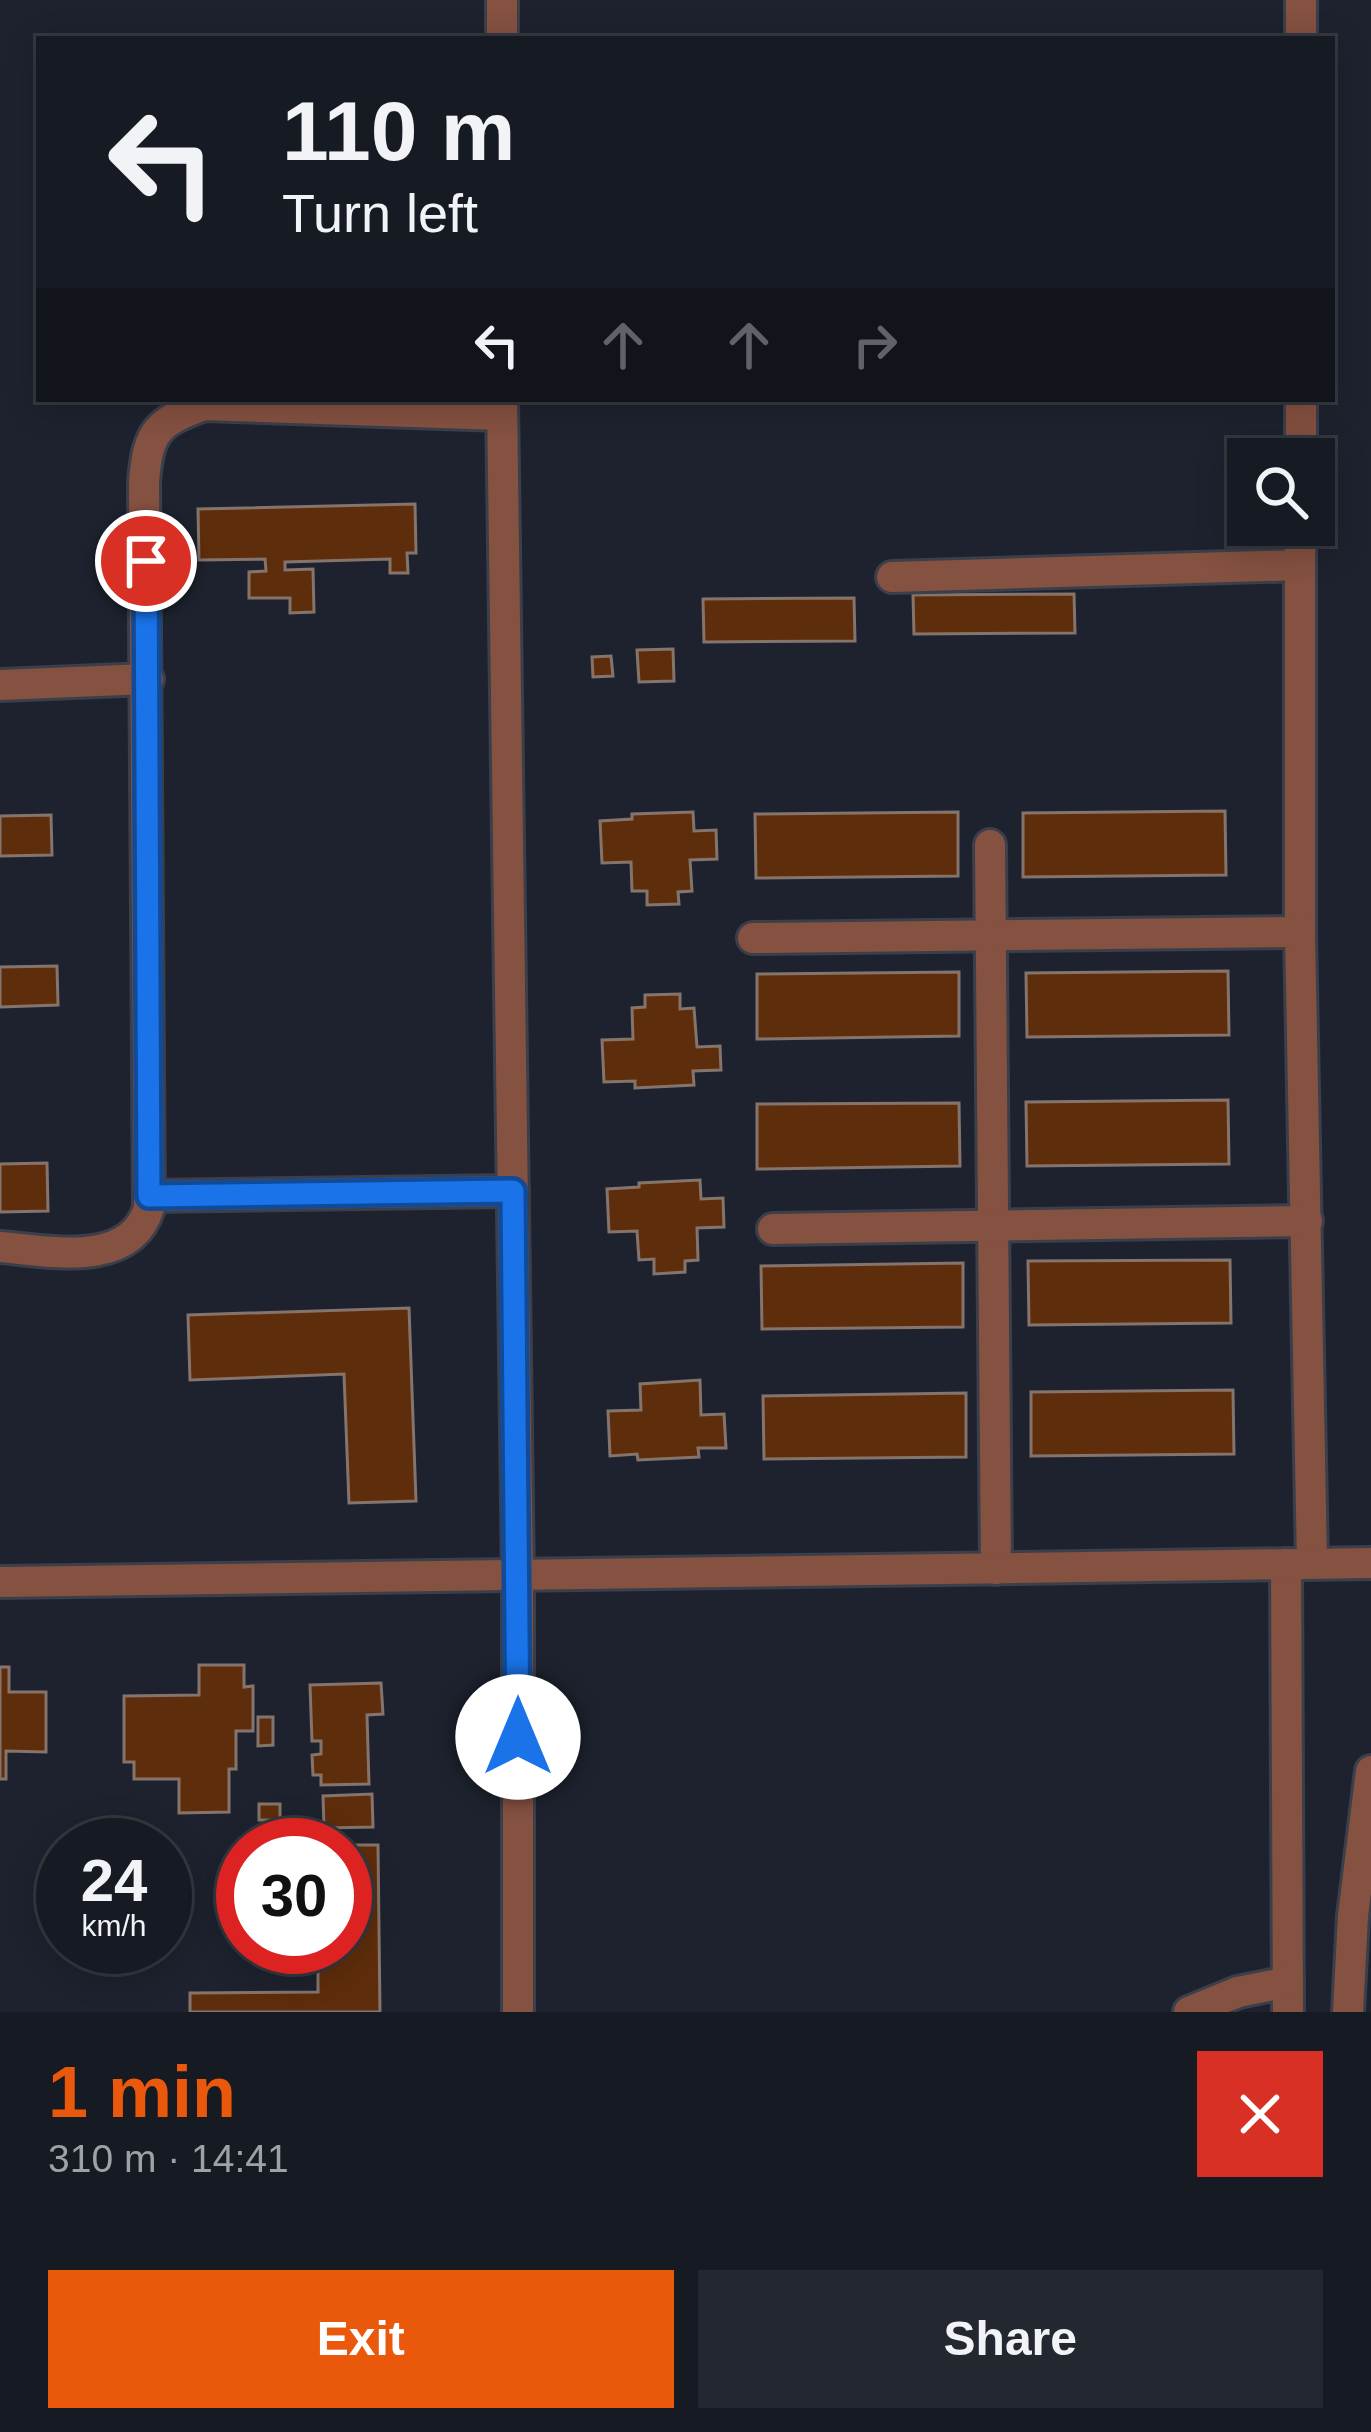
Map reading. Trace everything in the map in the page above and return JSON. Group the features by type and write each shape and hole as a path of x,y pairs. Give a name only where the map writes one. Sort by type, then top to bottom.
{"street":[{"path":"502,0 502,36"},
{"path":"1300,0 1300,36"},
{"path":"1300,402 1300,438"},
{"path":"0,1246 92,1252 127,1241 144,1224 149,1196 144,482 146,455 166,419 204,405 502,407 518,1577 518,2012"},
{"path":"1189,2012 1238,1992 1288,1997 1306,1221 1300,546"},
{"path":"892,578 1300,566"},
{"path":"0,685 148,679"},
{"path":"990,845 996,1569"},
{"path":"753,938 1300,932"},
{"path":"149,1196 513,1191"},
{"path":"773,1229 1306,1221"},
{"path":"0,1582 1371,1563"},
{"path":"1348,2012 1353,1916 1371,1771"}],"building":[{"path":"415,504 416,553 407,553 408,573 390,573 390,559 285,562 285,570 313,569 314,612 290,613 290,598 249,598 249,572 266,571 265,559 199,560 198,509"},
{"path":"1074,594 1075,633 914,634 913,595"},
{"path":"854,598 855,641 704,642 703,599"},
{"path":"673,649 674,681 639,682 637,650"},
{"path":"611,656 613,676 593,677 592,657"},
{"path":"1225,811 1226,875 1023,877 1023,813"},
{"path":"693,812 694,831 716,830 717,859 690,860 692,891 678,892 679,904 647,905 647,891 632,891 631,862 602,863 600,821 632,819 632,814"},
{"path":"958,812 958,876 756,878 755,814"},
{"path":"51,815 52,855 0,856 0,816"},
{"path":"57,966 58,1005 0,1007 0,967"},
{"path":"1228,971 1229,1035 1027,1037 1026,973"},
{"path":"959,972 959,1036 757,1039 757,974"},
{"path":"680,994 680,1009 694,1008 697,1047 720,1046 721,1070 693,1071 694,1085 635,1088 635,1081 604,1082 602,1040 633,1039 632,1008 645,1007 645,995"},
{"path":"1228,1100 1229,1164 1027,1166 1026,1102"},
{"path":"959,1103 960,1166 757,1169 757,1104"},
{"path":"47,1163 48,1211 0,1212 0,1164"},
{"path":"700,1180 701,1199 723,1198 724,1227 697,1228 698,1260 685,1261 685,1272 654,1274 654,1259 639,1260 637,1231 609,1232 607,1189"},
{"path":"1230,1260 1231,1323 1029,1325 1028,1261"},
{"path":"963,1263 963,1327 762,1329 761,1266"},
{"path":"409,1308 416,1501 349,1503 344,1374 190,1380 188,1315"},
{"path":"700,1380 701,1415 724,1414 726,1448 698,1448 699,1457 638,1460 637,1454 610,1456 608,1411 641,1410 640,1384"},
{"path":"1233,1390 1234,1454 1031,1456 1031,1392"},
{"path":"966,1393 966,1457 764,1459 763,1396"},
{"path":"199,1665 244,1665 244,1687 253,1686 253,1731 236,1731 236,1769 229,1769 229,1812 179,1813 179,1779 134,1779 134,1762 124,1762 124,1696 199,1695"},
{"path":"0,1667 9,1667 9,1692 46,1692 46,1752 6,1751 6,1779 0,1779"},
{"path":"381,1683 383,1714 367,1715 369,1784 321,1785 321,1775 313,1775 312,1755 321,1754 321,1741 312,1741 310,1685"},
{"path":"258,1717 273,1717 273,1745 258,1746"},
{"path":"372,1794 373,1827 372,1818 324,1818 323,1796"},
{"path":"259,1804 280,1804 280,1818 259,1818"},
{"path":"372,1845 378,1845 380,2012 190,2012 190,1993 318,1992 318,1974 372,1974"}],"route":[{"path":"146,561 149,1196 513,1191 518,1737"}]}
